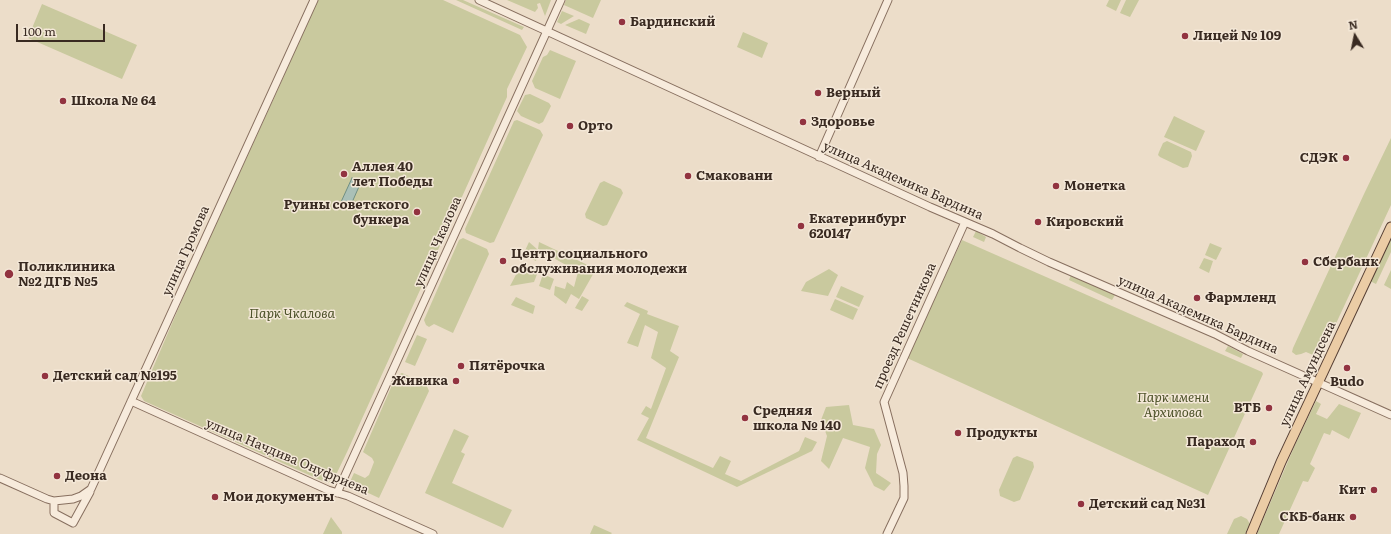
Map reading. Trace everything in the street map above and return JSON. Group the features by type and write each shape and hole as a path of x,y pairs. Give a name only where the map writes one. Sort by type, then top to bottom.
{"main road":[{"name":"улица Амундсена","path":"1251,534 1281,462 1391,226"}],"street":[{"name":"улица Громова","path":"54,501 54,513 73,523 91,490 314,0"},
{"name":"улица Академика Бардина","path":"479,0 923,204 993,234 1049,262 1215,334 1248,351 1391,415"},
{"name":"улица Чкалова","path":"337,493 561,0"},
{"path":"819,156 888,0"},
{"name":"проезд Решетникова","path":"888,534 904,498 904,486 903,473 884,402 965,222"},
{"name":"улица Начдива Онуфриева","path":"132,401 328,490 348,496 433,534"},
{"path":"0,478 47,500 54,501 68,500 81,496 91,490"}],"green space":[{"name":"Парк Чкалова","path":"317,0 443,0 520,35 527,47 507,89 507,97 347,452 333,481 327,483 144,401 141,396 194,272 280,85"},
{"path":"456,0 463,0 524,27 522,30"},
{"path":"507,0 551,0 545,16 540,3 537,4 538,8 535,12"},
{"path":"566,0 601,0 593,18 564,5"},
{"path":"1109,0 1121,0 1116,11 1106,6"},
{"path":"1126,0 1139,0 1130,17 1120,13"},
{"path":"42,4 137,45 122,79 28,38"},
{"path":"562,11 574,16 561,24 557,22"},
{"path":"579,19 590,24 586,34 565,25"},
{"path":"743,32 768,43 762,58 737,47"},
{"path":"550,50 576,61 560,99 535,88 532,81 543,57 547,55"},
{"path":"530,94 549,103 551,106 543,122 539,124 521,116 517,111 525,95"},
{"path":"1174,116 1205,131 1196,151 1164,137"},
{"path":"517,120 540,130 543,135 494,242 490,243 466,233 465,229 514,121"},
{"path":"1391,138 1391,205 1320,358 1306,352 1296,355 1292,352 1293,348"},
{"path":"1167,141 1191,152 1192,156 1188,167 1183,168 1158,155 1163,143"},
{"path":"604,181 621,189 623,193 607,225 603,226 586,218 585,214 600,183"},
{"path":"976,231 986,237 984,242 973,237"},
{"path":"1391,231 1391,252 1376,284 1368,280"},
{"path":"463,238 487,249 489,254 453,333 434,324 429,327 426,325 424,320 459,240"},
{"name":"Парк имени Архипова","path":"962,240 1262,372 1263,374 1208,495 907,358"},
{"path":"529,242 538,250 536,261 523,255"},
{"path":"539,242 596,269 579,299 571,294 566,304 554,295 555,286 565,289 567,282 574,287 578,272 538,249"},
{"path":"1210,243 1222,248 1216,260 1205,255"},
{"path":"1204,258 1213,261 1209,273 1199,268"},
{"path":"531,265 539,269 534,282 510,286 519,269"},
{"path":"829,269 838,275 828,296 801,291 806,282"},
{"path":"1391,270 1391,289 1384,285"},
{"path":"543,274 554,279 550,290 539,286"},
{"path":"1071,275 1115,295 1112,300 1069,280"},
{"path":"841,286 864,296 859,307 836,297"},
{"path":"582,296 589,300 582,311 575,308"},
{"path":"516,297 535,306 533,314 511,305"},
{"path":"835,299 858,309 853,320 830,310"},
{"path":"627,302 648,311 647,314 679,326 670,351 679,357 646,438 713,468 720,456 731,461 725,474 741,481 799,451 805,437 817,442 812,451 737,487 637,440 649,418 641,414 646,406 651,409 666,368 651,358 658,332 645,325 638,347 627,343 640,314 624,306"},
{"path":"417,335 427,339 415,366 405,362"},
{"path":"1228,346 1243,354 1241,358 1225,351"},
{"path":"402,373 426,384 429,391 379,498 349,484 354,473 365,478 369,475 374,462 372,458 363,452 396,376"},
{"path":"1316,401 1321,404 1316,414 1327,419 1339,404 1361,413 1349,439 1332,430 1330,435 1324,433 1310,464 1315,468 1308,482 1303,481 1279,534 1257,534 1295,445"},
{"path":"849,405 853,425 874,429 881,445 877,454 876,473 891,483 884,491 874,486 865,468 870,447 843,438 829,469 821,461 827,436 821,420 826,407"},
{"path":"454,429 469,436 461,452 465,454 452,483 512,510 503,528 425,493"},
{"path":"1017,456 1033,462 1034,467 1020,500 1014,502 1000,496 999,490 1013,458"},
{"path":"1241,516 1247,519 1250,524 1245,534 1227,534 1234,519"},
{"path":"331,517 342,532 342,534 323,534"},
{"path":"594,525 612,533 590,534"}],"shaded area":[{"path":"352,178 361,182 350,207 341,202"}],"place":[{"name":"Бардинский","path":"622,22"},
{"name":"Лицей № 109","path":"1185,36"},
{"name":"Верный","path":"818,93"},
{"name":"Школа № 64","path":"63,101"},
{"name":"Здоровье","path":"803,122"},
{"name":"Орто","path":"570,126"},
{"name":"СДЭК","path":"1346,158"},
{"name":"Аллея 40 лет Победы","path":"344,174"},
{"name":"Смаковани","path":"688,176"},
{"name":"Монетка","path":"1056,186"},
{"name":"Руины советского бункера","path":"417,212"},
{"name":"Кировский","path":"1038,222"},
{"name":"Екатеринбург 620147","path":"801,226"},
{"name":"Центр социального обслуживания молодежи","path":"503,261"},
{"name":"Сбербанк","path":"1305,262"},
{"name":"Поликлиника №2 ДГБ №5","path":"9,274"},
{"name":"Фармленд","path":"1197,298"},
{"name":"Пятёрочка","path":"461,366"},
{"name":"Budo","path":"1347,368"},
{"name":"Детский сад №195","path":"45,376"},
{"name":"Живика","path":"456,381"},
{"name":"ВТБ","path":"1269,408"},
{"name":"Средняя школа № 140","path":"745,418"},
{"name":"Продукты","path":"958,433"},
{"name":"Параход","path":"1253,442"},
{"name":"Деона","path":"57,476"},
{"name":"Кит","path":"1374,490"},
{"name":"Мои документы","path":"215,497"},
{"name":"Детский сад №31","path":"1081,504"},
{"name":"СКБ-банк","path":"1353,517"}]}
